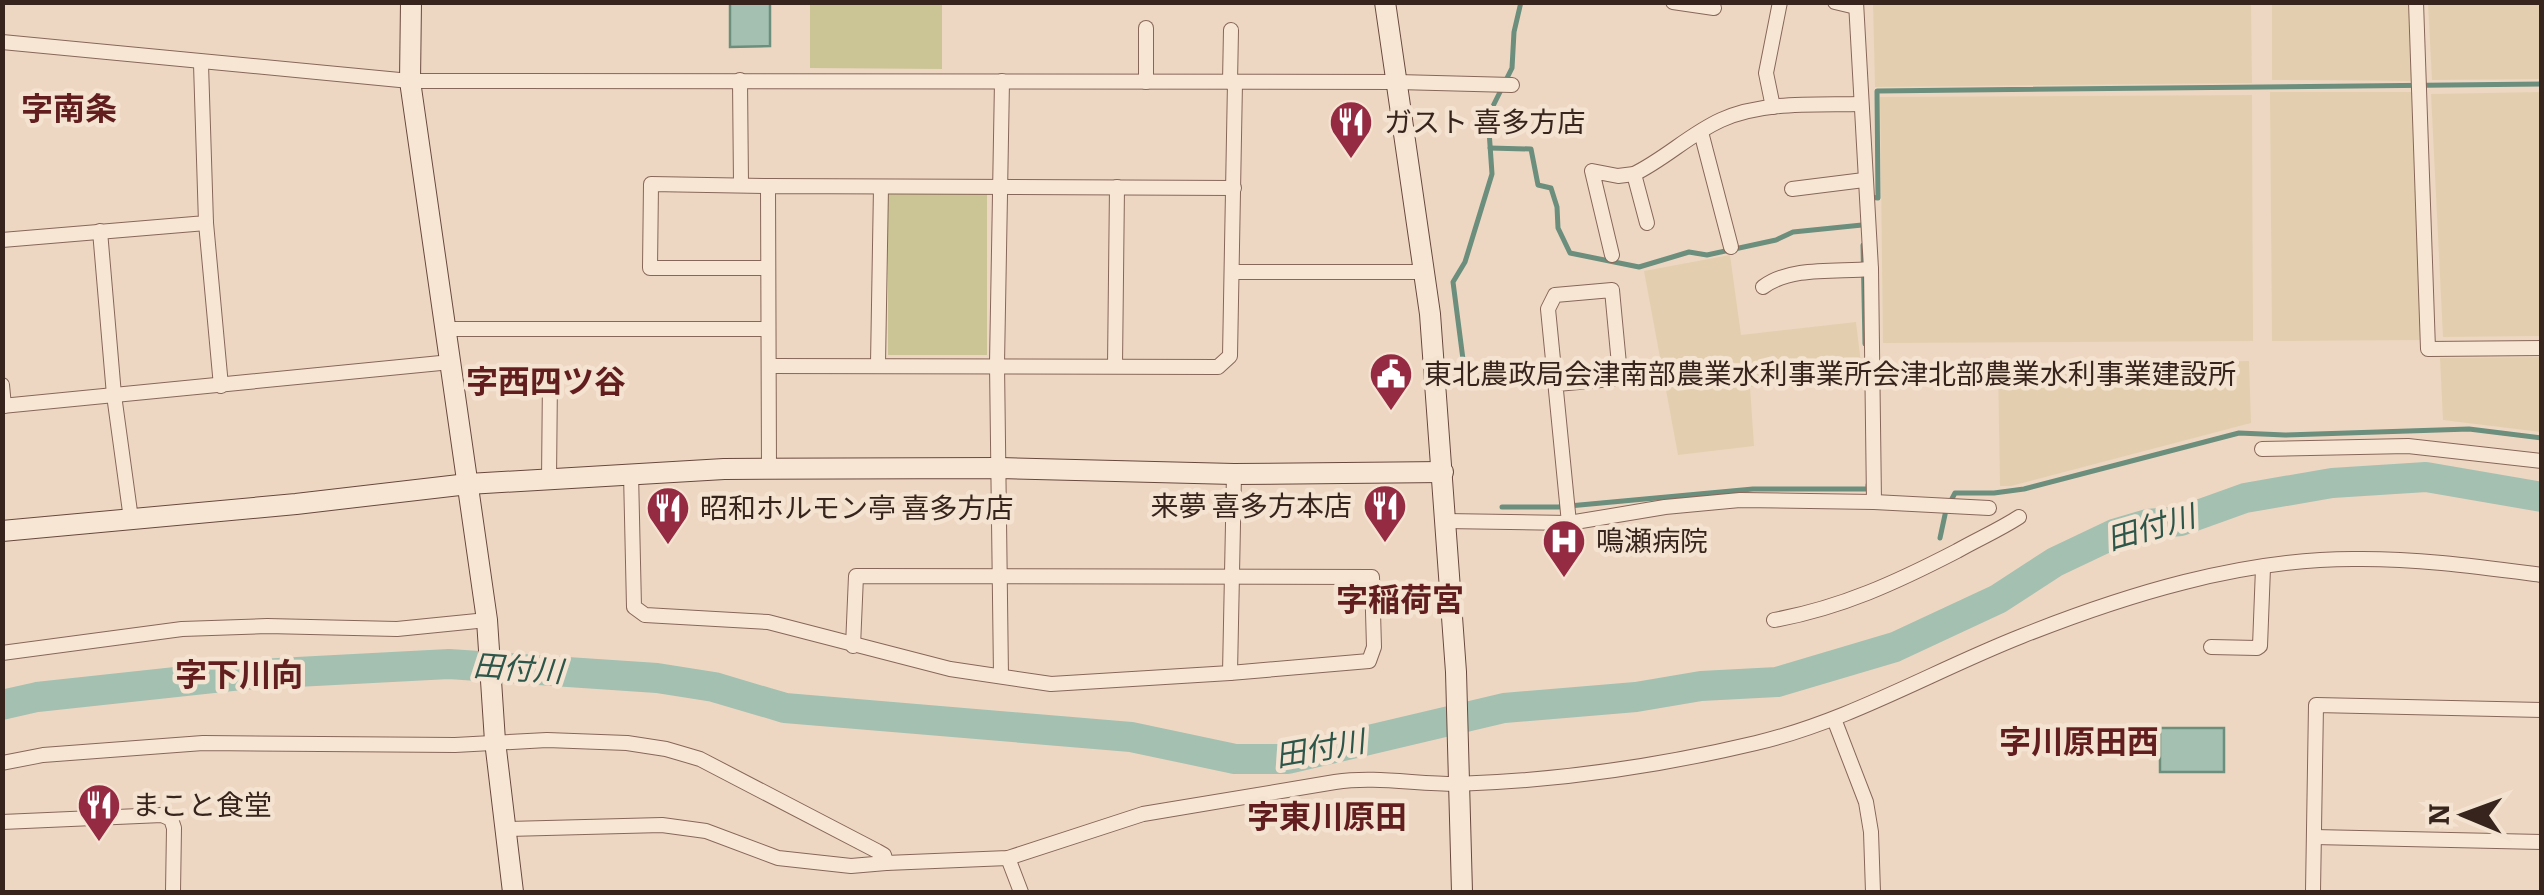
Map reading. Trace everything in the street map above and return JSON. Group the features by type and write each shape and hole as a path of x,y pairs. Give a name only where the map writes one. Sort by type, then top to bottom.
{"street":[{"path":"411,2 410,82 487,630 512,892"},
{"path":"1385,2 1424,272 1443,472 1456,672 1462,892"},
{"path":"1673,2 1714,8"},
{"path":"1773,107 1766,73 1780,2"},
{"path":"1835,2 1856,4 1871,269 1874,502"},
{"path":"2416,2 2428,349 2542,348"},
{"path":"1146,28 1146,82"},
{"path":"769,366 1218,367 1230,356 1234,188 1231,30"},
{"path":"2,42 410,82 1512,85"},
{"path":"201,64 206,223 222,386"},
{"path":"740,80 740,185"},
{"path":"1001,676 997,364 1002,81"},
{"path":"1612,255 1592,172 1634,174 1738,114 1773,107 1860,104"},
{"path":"1702,132 1730,247"},
{"path":"1634,174 1647,222"},
{"path":"1792,188 1864,180"},
{"path":"767,268 650,268 651,184 1234,188"},
{"path":"768,186 769,468"},
{"path":"878,364 881,187"},
{"path":"1115,366 1117,187"},
{"path":"2,240 206,223"},
{"path":"100,231 114,395 130,519"},
{"path":"1763,287 1780,276 1797,273 1871,269"},
{"path":"1233,272 1424,272"},
{"path":"1556,384 1620,375 1612,290 1555,295 1548,308 1569,523"},
{"path":"447,329 768,328"},
{"path":"2,385 3,406 451,362"},
{"path":"549,480 550,377"},
{"path":"2262,449 2408,446 2542,461"},
{"path":"2,531 468,484 631,473 769,468 1234,474 1443,472"},
{"path":"631,473 634,607 645,614 768,622 853,646 950,669 1062,684 1369,661 1374,647 1372,578 856,576 853,646"},
{"path":"1230,673 1234,474"},
{"path":"1445,521 1569,523 1665,507 1740,500 1988,508"},
{"path":"1774,620 1836,607 1876,592 2019,516"},
{"path":"506,828 662,825 706,831 778,858 851,866 1008,858 1144,814 1335,782 1364,779 1460,784 1544,778 1752,744 1834,719 1955,664 2080,614 2150,592 2262,568 2352,559 2542,575"},
{"path":"2212,647 2258,648 2262,568"},
{"path":"2,653 182,629 267,626 487,630"},
{"path":"2313,892 2316,704 2542,710"},
{"path":"1834,719 1866,802 1872,832 1873,892"},
{"path":"2,763 203,743 627,743 700,759 884,855 886,864"},
{"path":"2,822 162,815 171,819 174,828 173,892"},
{"path":"2314,837 2542,842"},
{"path":"1008,858 1021,892"}],"shaded area":[{"path":"730,3 770,3 770,46 730,47"},
{"path":"810,3 942,3 942,69 810,68"},
{"path":"1873,3 2251,3 2252,83 1875,87"},
{"path":"2272,3 2411,3 2414,81 2272,80"},
{"path":"2428,3 2541,3 2541,79 2432,80"},
{"path":"2270,92 2415,92 2423,340 2272,341"},
{"path":"2541,92 2541,336 2443,337 2431,94"},
{"path":"2252,95 2253,341 1883,343 1880,97"},
{"path":"987,192 987,355 888,355 888,193"},
{"path":"1730,255 1741,335 1856,322 1862,372 1750,387 1754,446 1678,455 1644,271"},
{"path":"2541,357 2541,432 2443,420 2440,358"},
{"path":"2249,361 2251,423 2000,486 1998,367"},
{"path":"2160,728 2224,728 2224,772 2160,772"}],"waterway":[{"path":"1464,367 1453,282 1465,262 1492,174 1488,116 1512,68 1521,2"},
{"path":"1869,197 1878,198 1877,91 2542,84"},
{"path":"1490,148 1531,149 1538,185 1551,188 1558,228 1570,253 1639,267 1689,252 1707,255 1776,240 1793,232 1862,225"},
{"path":"1863,245 1865,344"},
{"path":"1940,538 1946,510 1955,493 2024,489 2239,433 2469,429 2542,438"},
{"name":"田付川","path":"2,705 37,697 241,675 449,664 657,678 714,687 785,708 1131,737 1235,759 1288,759 1504,708 1636,697 1701,686 1777,682 1895,647 1998,599 2055,562 2114,534 2148,524 2181,521 2245,498 2332,483 2426,477 2542,497"},
{"path":"1502,507 1558,507 1753,489 1868,489 1868,485"}],"place":[{"name":"ガスト 喜多方店","path":"1351,160"},
{"name":"東北農政局会津南部農業水利事業所会津北部農業水利事業建設所","path":"1391,412"},
{"name":"来夢 喜多方本店","path":"1385,544"},
{"name":"昭和ホルモン亭 喜多方店","path":"668,546"},
{"name":"鳴瀬病院","path":"1564,579"},
{"name":"まこと食堂","path":"99,843"}],"district":[{"name":"字南条","path":"69,109"},
{"name":"字西四ツ谷","path":"546,382"},
{"name":"字稲荷宮","path":"1400,600"},
{"name":"字下川向","path":"239,675"},
{"name":"字川原田西","path":"2079,742"},
{"name":"字東川原田","path":"1327,817"}]}
